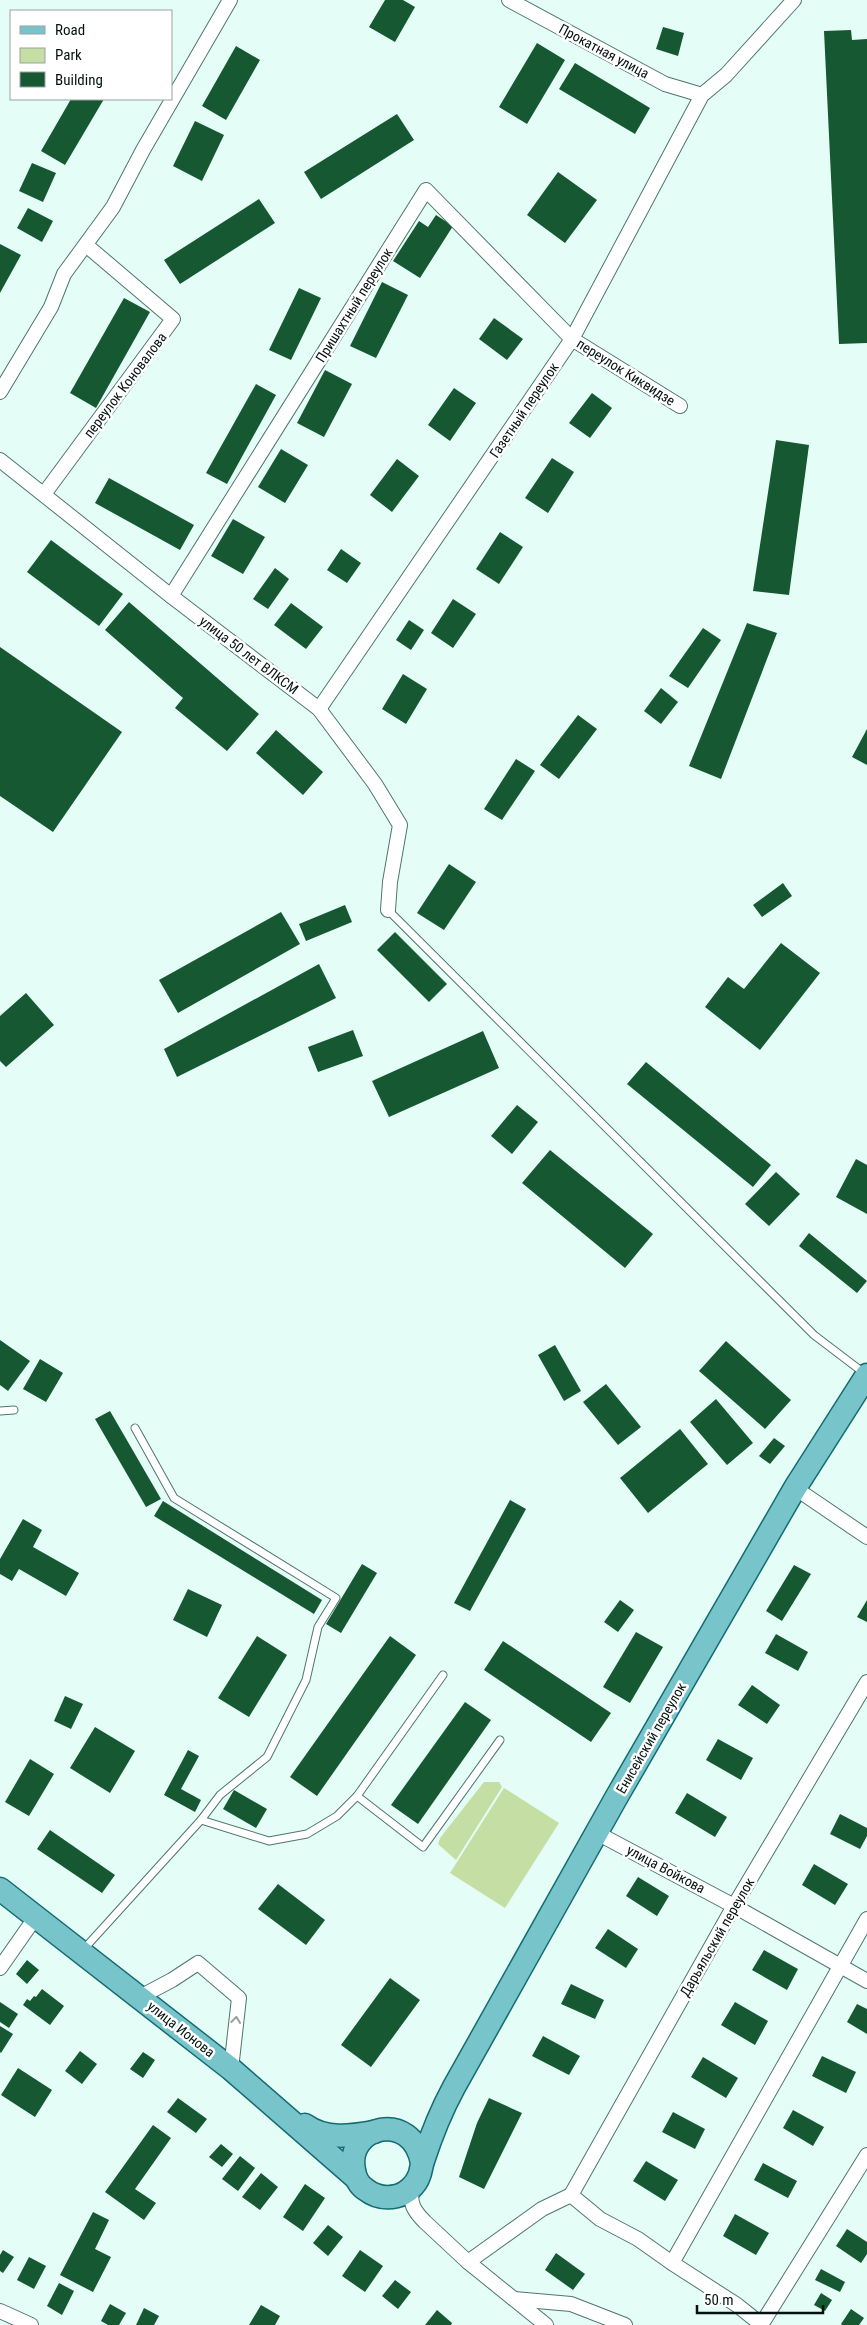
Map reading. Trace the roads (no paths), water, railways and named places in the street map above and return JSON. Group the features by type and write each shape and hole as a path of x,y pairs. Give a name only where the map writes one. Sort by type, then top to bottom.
{"main road":[{"name":"Енисейский переулок","path":"443,2106 795,1488 867,1375"},
{"name":"улица Ионова","path":"0,1889 272,2102 355,2177"},
{"path":"272,2102 310,2129 328,2134 350,2136 416,2124 427,2119 443,2106"},
{"path":"422,2163 419,2150 412,2139 400,2132 380,2130 363,2139 355,2150 352,2163 355,2177 363,2188 374,2195 387,2198 400,2195 412,2188 419,2177 422,2163 443,2106"}],"street":[{"path":"0,392 51,307 64,274 113,207 143,150 230,0"},
{"name":"Прокатная улица","path":"510,0 665,84 702,95"},
{"path":"702,95 726,75 794,0"},
{"name":"Газетный переулок","path":"319,709 572,339 702,95"},
{"name":"Пришахтный переулок","path":"171,596 426,190 572,339"},
{"name":"переулок Коновалова","path":"44,494 173,319 86,245"},
{"name":"переулок Киквидзе","path":"572,339 680,406"},
{"name":"улица 50 лет ВЛКСМ","path":"0,460 171,596 319,709 375,784 400,825 390,882 388,910"},
{"path":"795,1488 867,1538"},
{"name":"Дарьяльский переулок","path":"571,2195 734,1906 867,1682"},
{"name":"улица Войкова","path":"597,1833 734,1906 840,1966"},
{"path":"0,1968 35,1918"},
{"path":"672,2263 867,1919"},
{"path":"140,1997 198,1963 239,1998 231,2069"},
{"path":"840,1966 867,1981"},
{"path":"468,2262 542,2209 571,2195 600,2219 638,2239 738,2305 761,2325 867,2155"},
{"path":"412,2188 411,2202 418,2215 468,2262 546,2325"},
{"path":"387,2198 399,2202 425,2222"},
{"path":"513,2298 571,2304 625,2325"},
{"path":"0,2311 24,2323"}],"lane":[{"path":"388,910 814,1335 867,1375"},
{"path":"0,1411 14,1410"},
{"path":"81,1952 201,1820 220,1795 267,1756 306,1680 318,1627 336,1598 174,1498 135,1428"},
{"path":"201,1820 269,1841 307,1834 337,1816 356,1796 443,1675"},
{"path":"356,1796 423,1847 500,1740"}]}
